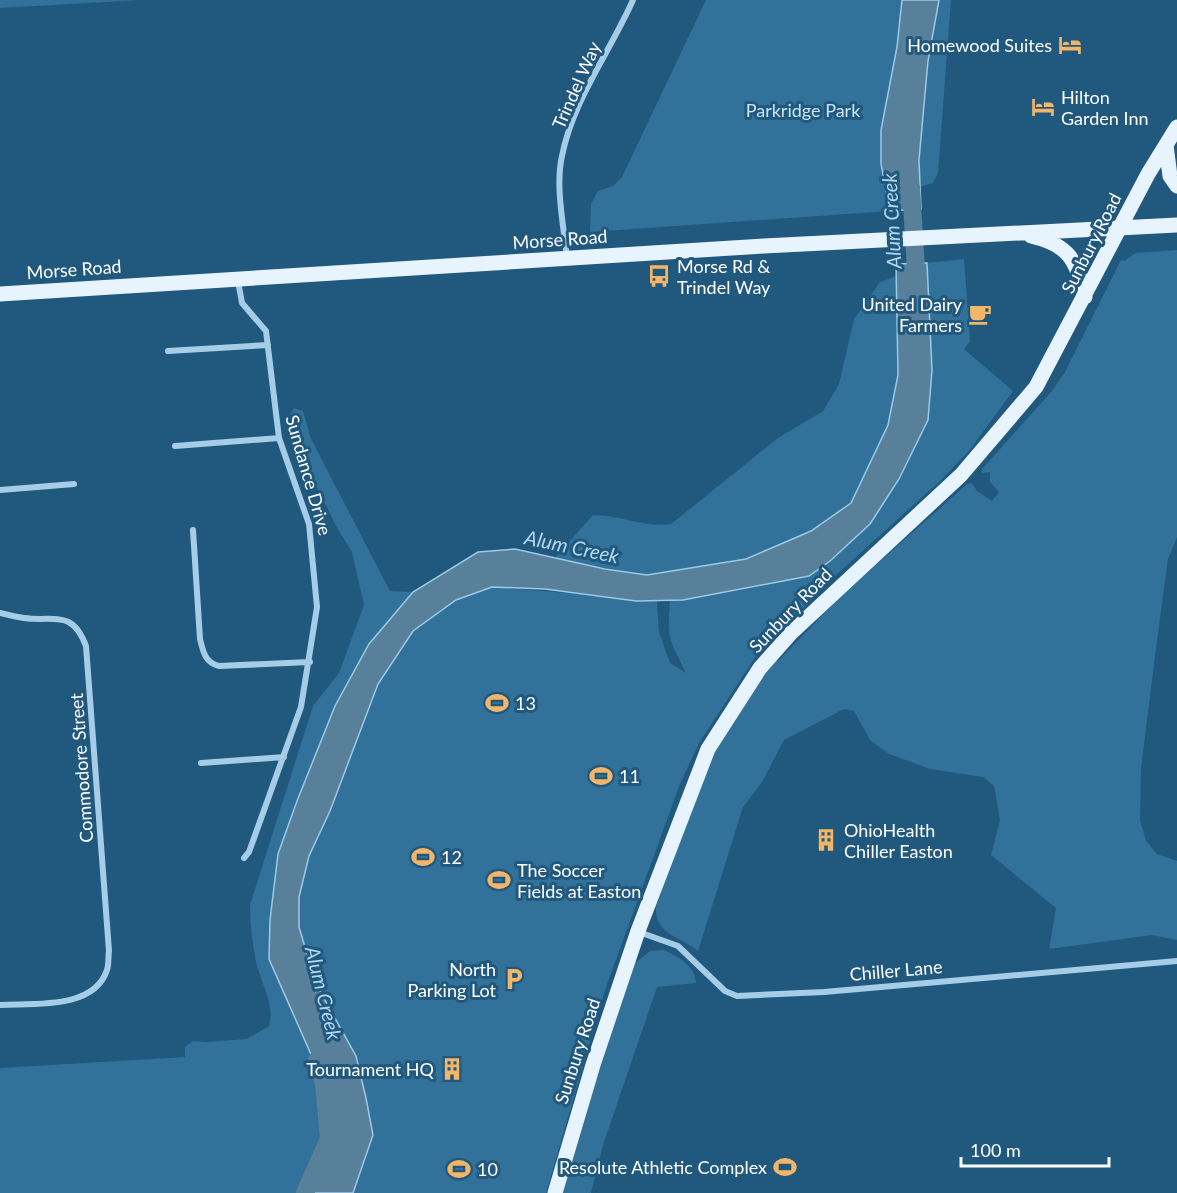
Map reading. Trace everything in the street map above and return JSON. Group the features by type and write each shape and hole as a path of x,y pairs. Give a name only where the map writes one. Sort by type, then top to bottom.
{"main road":[{"name":"Sunbury Road","path":"555,1193 593,1065 638,931 708,748 760,668 791,633 847,578 961,475 1036,387 1177,127"},
{"path":"1166,145 1170,176 1177,186"},
{"name":"Morse Road","path":"1122,227 1177,217"},
{"name":"Morse Road","path":"0,294 567,258 1177,225"},
{"path":"1017,232 1053,241 1070,254 1078,269 1085,297"}],"street":[{"name":"Trindel Way","path":"567,258 561,202 561,157 581,102 633,0"},
{"name":"Sundance Drive","path":"237,278 242,303 262,323 268,345 279,438 309,524 314,546 317,607 310,662 301,706 249,852 244,858"},
{"path":"168,351 268,345"},
{"path":"175,446 279,438"},
{"path":"0,490 74,484"},
{"path":"193,530 200,639 204,656 219,666 310,662"},
{"name":"Commodore Street","path":"0,613 25,618 52,617 68,620 80,631 86,646 109,951 107,970 96,987 79,998 0,1005"},
{"path":"201,763 284,757"},
{"name":"Chiller Lane","path":"638,931 678,946 725,991 737,996 824,992 1177,961"}],"green space":[{"path":"0,0 140,0 0,8"},
{"name":"Parkridge Park","path":"706,0 921,0 904,174 890,211 590,232 591,204 598,191 613,186 622,177"},
{"path":"939,0 951,0 938,173 933,183 920,187 922,117 927,70"},
{"path":"1177,250 1177,537 1168,559 1154,664 1141,769 1140,820 1146,841 1157,854 1177,861 1177,940 1152,935 1049,949 1056,908 991,855 1000,820 994,786 983,777 930,769 889,754 870,740 854,711 844,709 784,740 762,782 743,807 698,951 670,934 659,923 656,907 696,791 712,756 770,663 779,660 841,596 967,484 972,483 977,491 992,501 999,492 990,482 990,472 982,473 982,469 1052,391 1065,372 1121,260 1124,261 1136,253"},
{"name":"The Soccer Fields at Easton","path":"964,259 970,341 964,349 1013,391 969,451 939,482 836,575 758,653 699,743 680,784 605,990 546,1193 353,1193 373,1135 356,1056 316,984 299,927 299,897 309,856 330,811 378,684 413,631 456,600 492,587 657,600 659,632 670,663 686,673 670,638 670,600 683,600 743,588 830,561 870,524 899,479 928,420 932,370 927,263"},
{"path":"897,276 898,375 888,425 851,503 811,531 746,559 647,575 554,559 593,515 652,524 671,524 778,438 823,411 839,384 854,319 880,282"},
{"path":"294,408 303,411 311,439 390,591 413,592 369,644 335,706 278,854 270,920 269,959 324,1084 329,1139 305,1193 0,1193 0,1068 185,1057 185,1047 193,1041 247,1039 269,1026 270,1009 255,955 250,905 313,706 339,673 364,605 352,552 336,526 285,422"},
{"path":"664,950 689,967 696,983 657,987 603,1145 591,1193 559,1193 635,963 650,951"}],"shaded area":[{"path":"902,0 939,0 928,61 919,160 921,209 890,211 881,164 881,130 897,47"},
{"path":"927,263 932,370 928,420 899,479 870,524 830,561 809,576 683,600 636,601 545,589 492,587 456,600 413,631 378,684 330,811 309,856 299,897 299,927 316,984 356,1056 373,1135 353,1193 305,1193 329,1139 324,1084 269,959 270,920 278,854 297,801 335,706 369,644 413,592 478,552 515,549 605,569 647,575 746,559 811,531 851,503 888,425 898,375 896,264"}],"waterway":[{"name":"Alum Creek","path":"911,187 917,286"},
{"name":"Alum Creek","path":"305,1193 329,1139 324,1084 317,1060"}],"place":[{"name":"Homewood Suites","path":"1070,45"},
{"name":"Hilton Garden Inn","path":"1043,107"},
{"name":"Morse Rd & Trindel Way","path":"659,276"},
{"name":"United Dairy Farmers","path":"980,314"},
{"name":"13","path":"497,703"},
{"name":"11","path":"601,776"},
{"name":"OhioHealth Chiller Easton","path":"826,840"},
{"name":"12","path":"423,857"},
{"name":"The Soccer Fields at Easton","path":"499,880"},
{"name":"North Parking Lot","path":"514,979"},
{"name":"Tournament HQ","path":"452,1069"},
{"name":"Resolute Athletic Complex","path":"785,1167"},
{"name":"10","path":"459,1169"}]}
